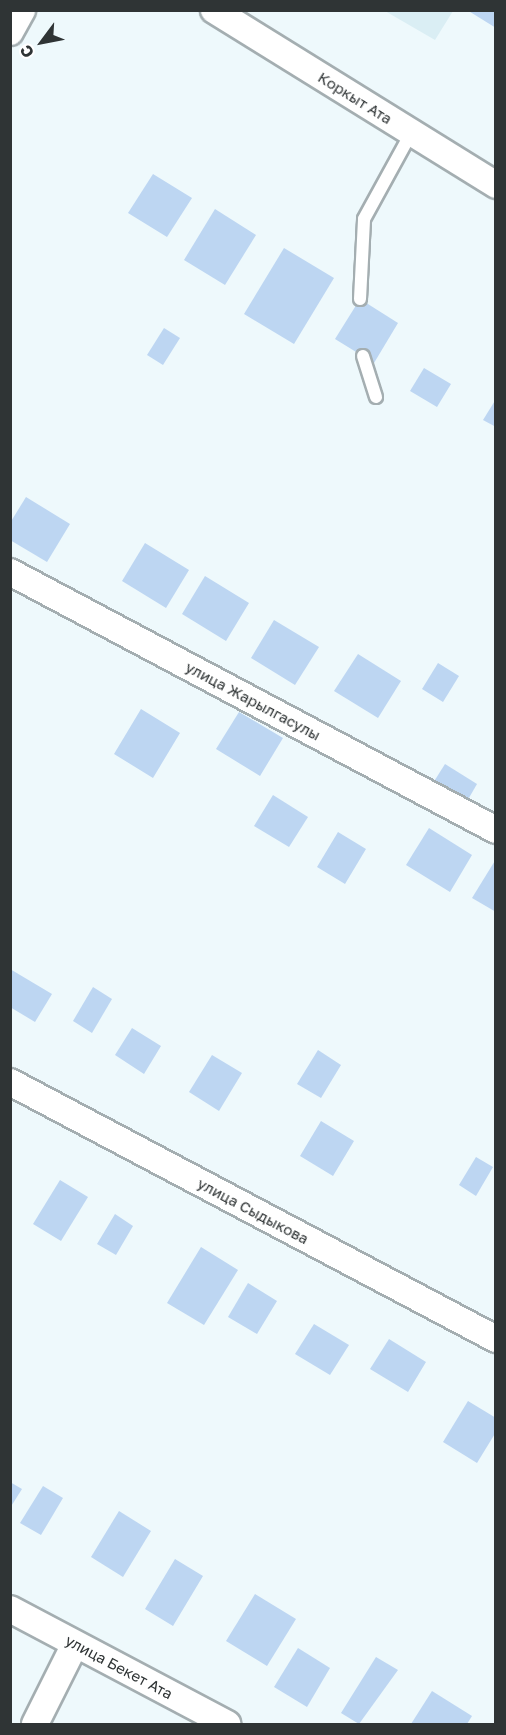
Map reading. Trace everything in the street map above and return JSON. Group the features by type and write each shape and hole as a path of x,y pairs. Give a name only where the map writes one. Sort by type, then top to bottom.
{"street":[{"path":"10,32 22,10"},
{"name":"Коркыт Ата","path":"214,10 495,185"},
{"name":"улица Жарылгасулы","path":"10,572 495,830"},
{"name":"улица Сыдыкова","path":"10,1082 495,1340"},
{"name":"улица Бекет Ата","path":"10,1609 227,1725"},
{"path":"35,1725 75,1644"}],"lane":[{"path":"360,299 364,219 411,133"},
{"path":"363,356 376,397"}],"shaded area":[{"path":"385,11 453,11 435,40"}],"building":[{"path":"467,10 496,10 496,28"},
{"path":"153,174 192,198 167,237 128,213"},
{"path":"215,209 256,235 225,285 184,260"},
{"path":"284,248 334,278 294,344 244,314"},
{"path":"360,299 398,323 374,363 335,339"},
{"path":"164,328 180,338 163,365 147,355"},
{"path":"424,368 451,384 437,407 410,391"},
{"path":"496,399 496,427 483,420"},
{"path":"26,497 70,524 47,562 10,540 10,523"},
{"path":"145,543 189,570 166,608 122,581"},
{"path":"205,576 249,603 226,641 182,614"},
{"path":"274,620 319,647 295,685 251,658"},
{"path":"358,654 401,681 378,718 334,691"},
{"path":"438,663 459,676 443,702 422,689"},
{"path":"141,709 180,733 153,778 114,754"},
{"path":"239,712 283,738 260,776 216,749"},
{"path":"445,764 477,784 466,803 433,783"},
{"path":"273,795 308,817 289,847 254,826"},
{"path":"429,828 472,855 450,892 406,865"},
{"path":"338,832 366,849 345,884 317,867"},
{"path":"496,859 496,912 472,898"},
{"path":"10,969 52,994 35,1022 10,1007"},
{"path":"93,987 112,999 92,1033 73,1021"},
{"path":"132,1028 161,1046 144,1074 115,1055"},
{"path":"318,1050 341,1065 321,1098 297,1084"},
{"path":"212,1055 242,1073 219,1111 189,1092"},
{"path":"321,1121 354,1141 333,1176 300,1156"},
{"path":"476,1157 493,1167 476,1196 459,1185"},
{"path":"60,1180 88,1197 61,1241 33,1224"},
{"path":"115,1214 133,1226 116,1255 97,1244"},
{"path":"201,1247 238,1270 204,1325 167,1303"},
{"path":"248,1283 277,1301 257,1334 228,1317"},
{"path":"314,1324 349,1345 330,1375 295,1354"},
{"path":"389,1339 426,1362 408,1392 370,1369"},
{"path":"468,1401 496,1418 496,1432 477,1463 443,1442"},
{"path":"10,1482 22,1489 10,1508"},
{"path":"43,1486 63,1498 41,1535 20,1523"},
{"path":"119,1511 151,1531 123,1577 91,1557"},
{"path":"175,1559 203,1576 173,1626 145,1609"},
{"path":"255,1594 296,1619 267,1666 226,1641"},
{"path":"298,1648 330,1668 307,1707 274,1687"},
{"path":"376,1657 398,1670 359,1724 341,1713"},
{"path":"432,1691 472,1716 467,1724 411,1724"}]}
